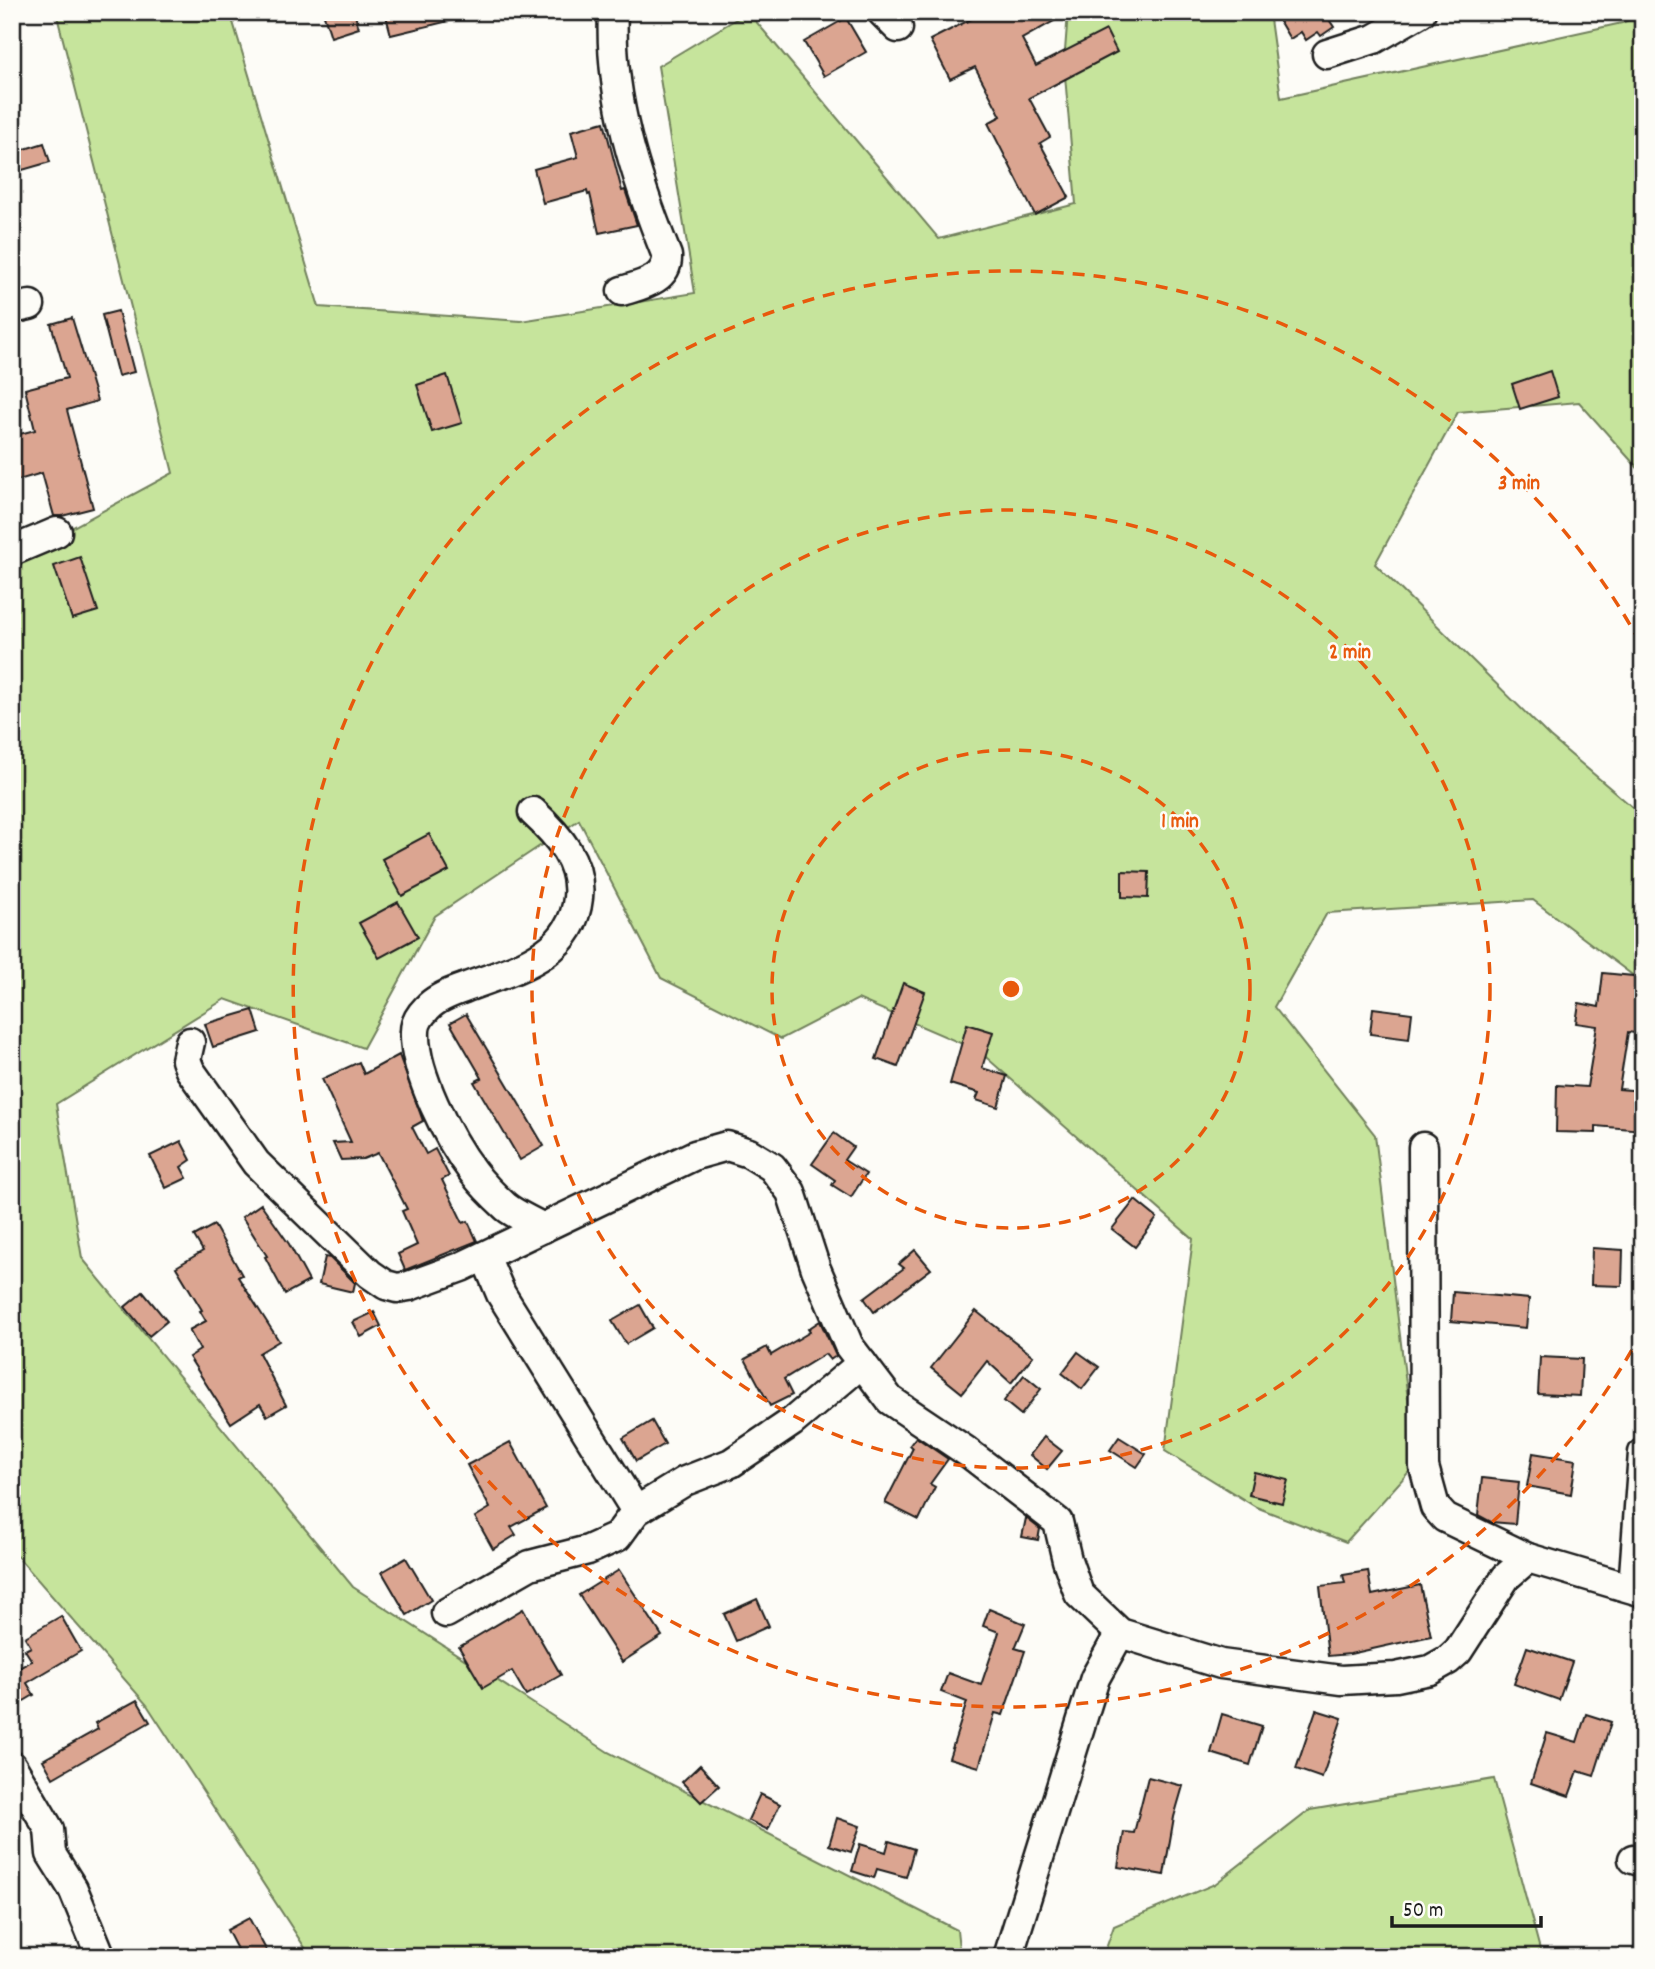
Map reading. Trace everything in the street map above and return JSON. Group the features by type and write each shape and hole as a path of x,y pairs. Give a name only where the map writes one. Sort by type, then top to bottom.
{"street":[{"path":"613,12 613,60 623,125 644,199 667,256 667,266 660,275 622,291"},
{"path":"1328,54 1374,39 1421,12"},
{"path":"12,551 57,531"},
{"path":"533,812 563,845 577,873 578,902 567,933 556,946 538,957 434,1002 418,1019 414,1028 420,1069 448,1134 473,1172 508,1208 543,1228"},
{"path":"190,1042 186,1060 190,1070 256,1163 370,1274 386,1285 397,1288 410,1286 485,1256 695,1155 727,1146 749,1153 772,1167 791,1192 822,1282 849,1346 890,1400 966,1451 1058,1522 1079,1594 1120,1633 1221,1664 1341,1680 1396,1677 1430,1670 1458,1651 1506,1577 1528,1558"},
{"path":"1423,1147 1424,1467 1435,1507 1445,1518 1528,1558 1638,1590 1643,1453"},
{"path":"485,1256 501,1294 636,1511"},
{"path":"446,1614 530,1565 588,1550 617,1537 636,1511 685,1481 732,1463 792,1422 862,1363"},
{"path":"1008,1957 1095,1678 1120,1633"},
{"path":"12,1766 49,1829 51,1854 73,1889 101,1957"}],"green space":[{"path":"56,12 230,12 319,307 521,321 695,293 658,66 748,12 939,239 1076,204 1064,64 1068,12 1269,12 1281,98 1622,23 1643,13 1643,474 1579,402 1458,412 1375,564 1550,737 1643,816 1643,983 1533,900 1327,913 1274,1007 1375,1135 1416,1464 1346,1542 1256,1507 1165,1451 1193,1239 979,1051 858,999 781,1039 661,978 579,820 435,916 363,1048 225,999 56,1104 82,1258 353,1587 608,1752 957,1930 960,1957 311,1957 147,1705 18,1557 12,1554 12,560 173,473"},
{"path":"1494,1779 1542,1957 1103,1957 1114,1926 1215,1884 1310,1810"}],"building":[{"path":"323,12 354,12 359,28 331,37"},
{"path":"385,12 460,12 461,18 391,35"},
{"path":"985,12 1070,12 1022,39 1036,66 1106,30 1117,52 1029,98 1050,137 1040,143 1069,197 1035,215 988,123 1001,116 975,67 950,79 930,40"},
{"path":"1274,12 1338,12 1330,21 1334,27 1321,36 1318,32 1306,40 1301,32 1290,39"},
{"path":"846,18 866,52 824,76 804,42"},
{"path":"604,122 622,191 625,190 637,225 599,233 587,191 543,203 534,169 578,157 571,131"},
{"path":"44,143 50,162 12,173 12,153"},
{"path":"118,311 134,372 118,376 102,315"},
{"path":"72,318 97,401 67,410 93,508 54,516 42,473 12,482 12,436 35,430 25,389 67,378 51,324"},
{"path":"1550,371 1558,397 1520,409 1512,384"},
{"path":"447,375 462,423 432,432 417,385"},
{"path":"80,557 98,611 72,619 54,566"},
{"path":"429,834 449,871 402,896 382,859"},
{"path":"1122,871 1149,872 1148,898 1122,897"},
{"path":"398,902 418,937 379,958 359,923"},
{"path":"1603,973 1643,977 1643,1034 1628,1032 1619,1089 1643,1091 1643,1130 1596,1126 1596,1133 1556,1132 1557,1085 1587,1087 1597,1026 1576,1023 1579,1003 1599,1007"},
{"path":"903,983 925,992 898,1067 876,1059"},
{"path":"1373,1008 1412,1013 1409,1039 1370,1034"},
{"path":"253,1010 260,1032 213,1047 205,1024"},
{"path":"466,1014 544,1146 520,1160 474,1082 482,1078 450,1023"},
{"path":"967,1024 993,1032 982,1068 1007,1076 998,1107 976,1100 979,1093 950,1084"},
{"path":"399,1055 423,1121 412,1127 426,1154 435,1149 449,1176 442,1180 463,1223 468,1221 477,1241 405,1270 398,1254 417,1245 402,1211 407,1209 378,1153 363,1159 341,1160 333,1143 351,1142 322,1079 359,1062 364,1074"},
{"path":"834,1133 853,1147 844,1160 866,1174 851,1197 832,1185 835,1180 812,1164"},
{"path":"181,1141 191,1160 181,1167 187,1178 166,1188 150,1156"},
{"path":"1135,1200 1157,1218 1135,1247 1112,1229"},
{"path":"261,1204 289,1244 309,1281 285,1294 265,1257 267,1256 242,1217"},
{"path":"214,1225 242,1275 238,1277 279,1341 259,1353 286,1405 267,1416 260,1404 231,1423 189,1357 200,1350 189,1330 206,1321 176,1267 203,1251 194,1236"},
{"path":"1592,1248 1623,1250 1622,1286 1591,1285"},
{"path":"915,1250 931,1269 874,1312 864,1298 904,1268 899,1264"},
{"path":"325,1257 330,1258 355,1283 353,1292 319,1284"},
{"path":"143,1292 167,1321 149,1336 125,1307"},
{"path":"1453,1292 1529,1299 1526,1328 1451,1321"},
{"path":"640,1305 653,1328 626,1344 612,1321"},
{"path":"976,1311 1033,1356 1011,1383 987,1361 962,1393 931,1368"},
{"path":"374,1312 381,1326 361,1337 353,1322"},
{"path":"820,1321 836,1356 830,1360 825,1354 784,1379 792,1395 770,1406 745,1359 767,1347 771,1355 810,1332 808,1329"},
{"path":"1078,1352 1099,1367 1082,1389 1062,1373"},
{"path":"1540,1357 1582,1359 1580,1396 1538,1394"},
{"path":"1024,1375 1041,1389 1021,1415 1004,1401"},
{"path":"652,1421 665,1444 636,1461 623,1438"},
{"path":"916,1437 948,1459 930,1484 935,1487 919,1520 885,1503"},
{"path":"1044,1437 1062,1451 1047,1469 1030,1455"},
{"path":"1119,1437 1146,1454 1137,1467 1110,1450"},
{"path":"510,1442 546,1508 511,1527 516,1535 493,1549 475,1517 490,1508 467,1465"},
{"path":"1533,1453 1576,1460 1571,1494 1527,1486"},
{"path":"1254,1472 1288,1480 1282,1503 1249,1495"},
{"path":"1482,1478 1519,1482 1515,1524 1491,1522 1478,1515"},
{"path":"1026,1518 1040,1529 1038,1540 1022,1537"},
{"path":"406,1558 431,1600 407,1615 382,1572"},
{"path":"619,1570 662,1636 622,1662 579,1595"},
{"path":"1368,1571 1372,1595 1420,1585 1431,1636 1350,1654 1328,1656 1320,1586 1345,1583 1343,1575"},
{"path":"757,1599 769,1626 736,1641 724,1614"},
{"path":"523,1609 561,1675 526,1695 512,1671 483,1688 459,1647"},
{"path":"989,1609 1025,1624 1015,1648 1025,1651 1003,1715 995,1713 979,1767 949,1758 967,1702 941,1692 948,1673 981,1685 999,1632 983,1626"},
{"path":"61,1616 81,1651 27,1683 34,1695 12,1708 12,1657 19,1668 32,1661 25,1650 31,1647 25,1637"},
{"path":"1527,1647 1572,1662 1559,1700 1514,1684"},
{"path":"137,1700 150,1722 53,1778 43,1760 98,1729 95,1723"},
{"path":"1316,1710 1342,1718 1322,1778 1296,1769"},
{"path":"1222,1714 1262,1726 1250,1765 1211,1753"},
{"path":"1586,1714 1611,1722 1594,1776 1578,1771 1569,1796 1531,1783 1547,1733 1577,1742"},
{"path":"700,1765 719,1786 701,1802 682,1782"},
{"path":"1148,1777 1183,1786 1174,1817 1164,1875 1118,1867 1124,1832 1134,1833"},
{"path":"760,1794 780,1804 768,1830 748,1820"},
{"path":"837,1818 860,1826 851,1852 829,1845"},
{"path":"889,1841 914,1849 906,1877 877,1869 874,1878 852,1871 860,1844 886,1852"},
{"path":"249,1918 270,1957 241,1957 227,1930"}]}
